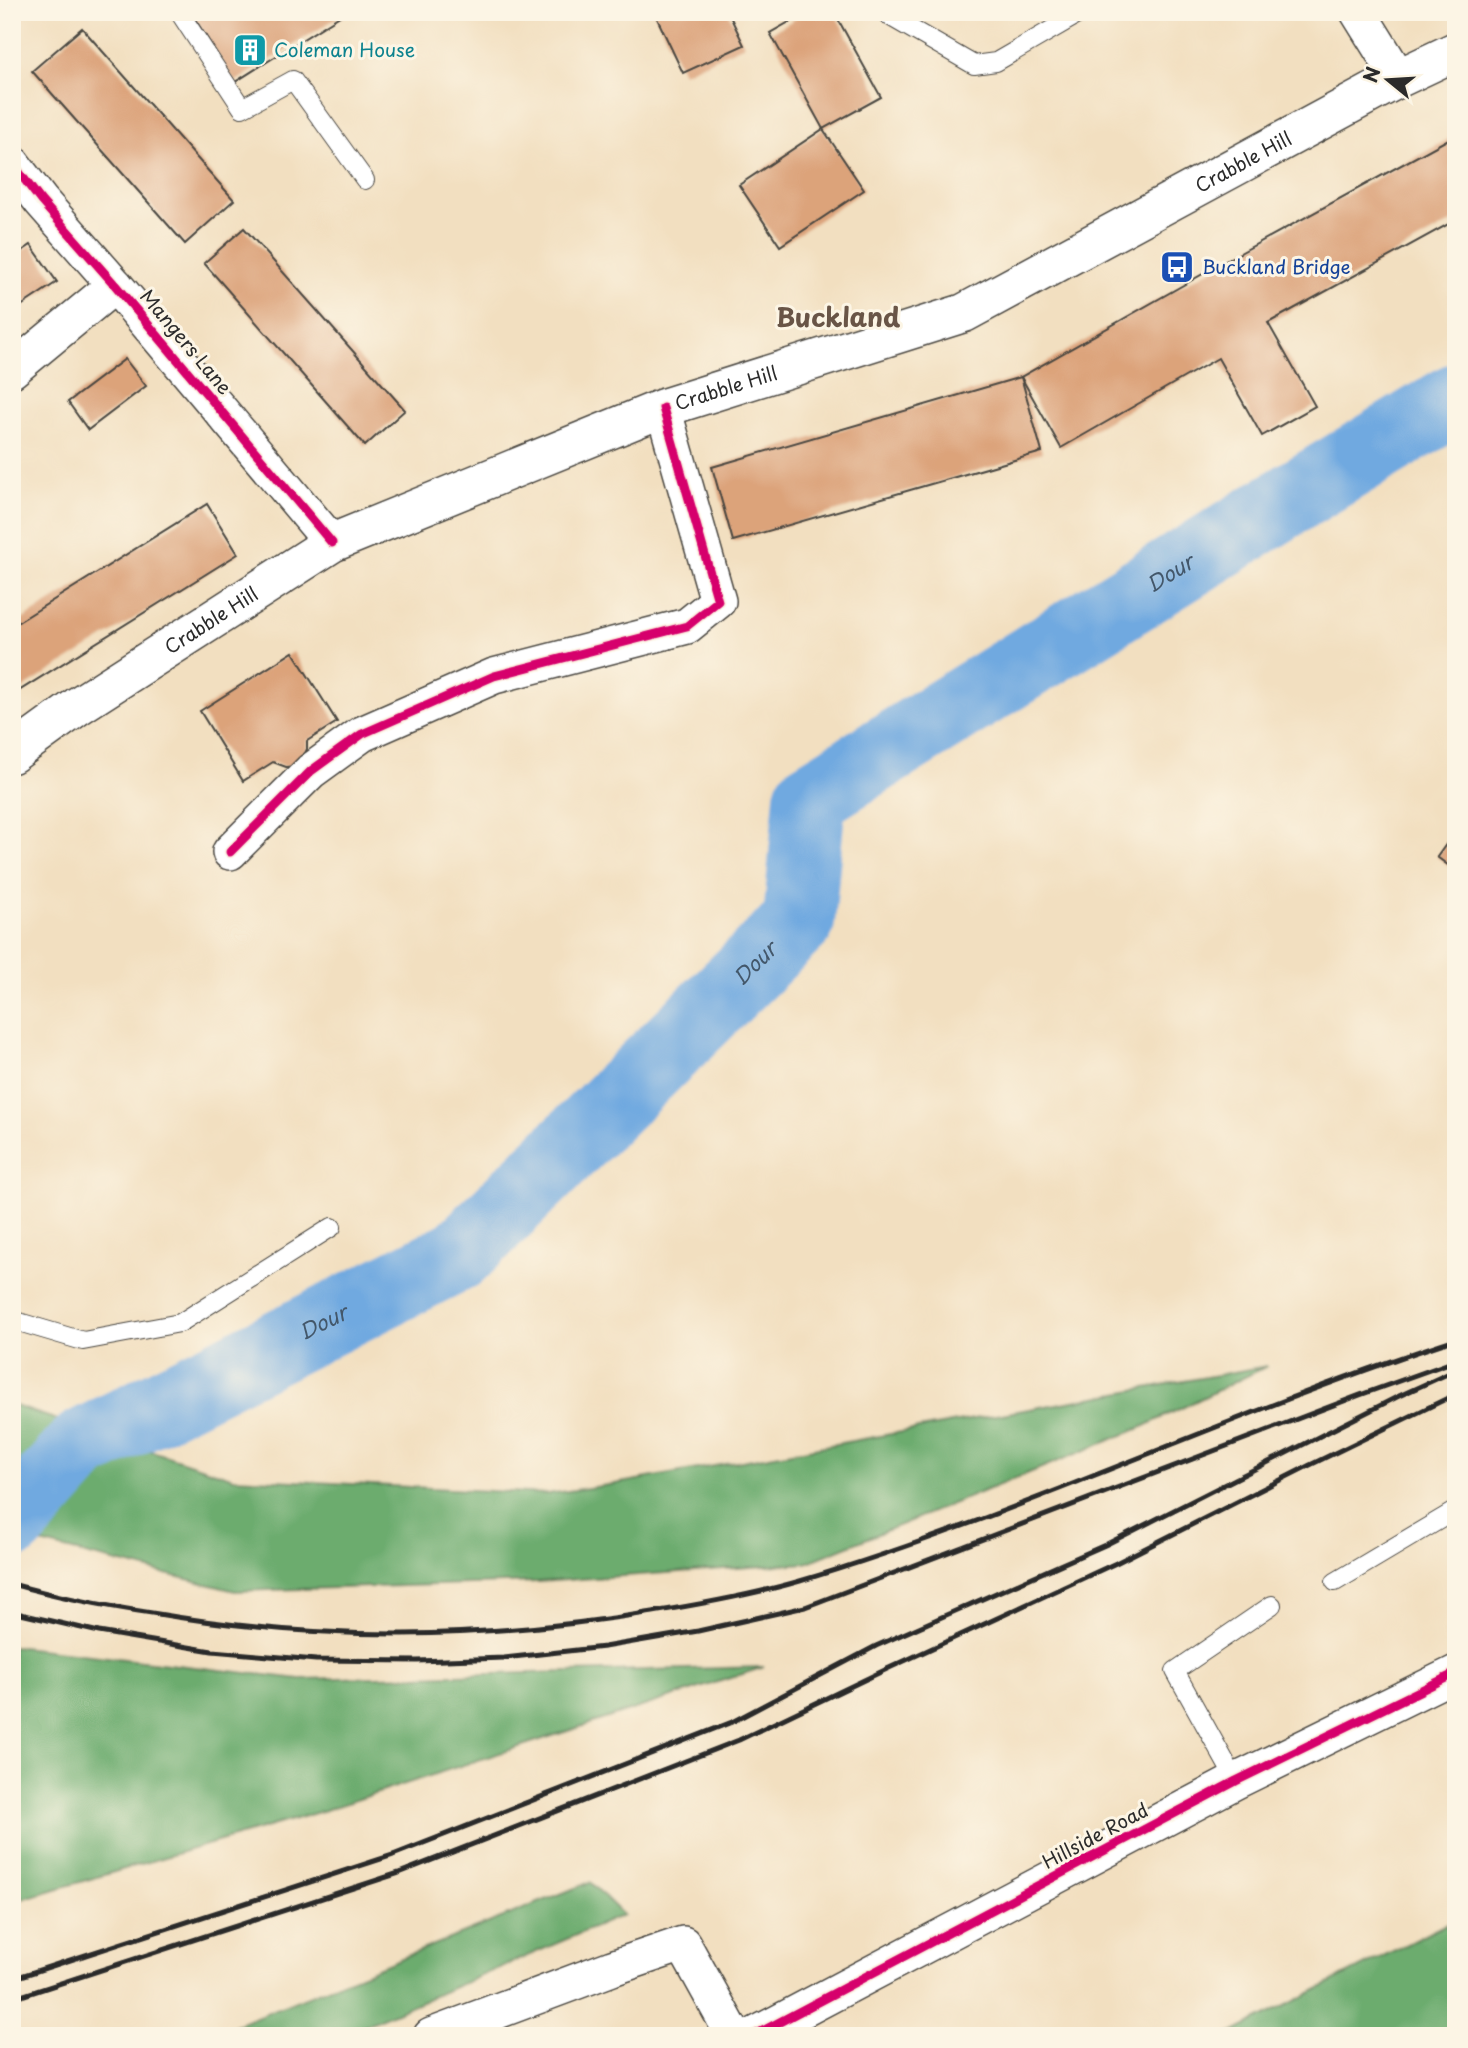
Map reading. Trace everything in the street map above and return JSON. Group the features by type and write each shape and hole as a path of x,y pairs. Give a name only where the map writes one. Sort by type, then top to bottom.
{"main road":[{"name":"Crabble Hill","path":"12,754 78,706 332,543 663,408 964,313 1399,78 1456,51"}],"street":[{"path":"1358,12 1399,78"},
{"name":"Mangers Lane","path":"12,163 41,201 332,543"},
{"path":"12,370 115,285"},
{"path":"230,852 311,771 362,734 494,676 687,626 718,601 663,408"},
{"name":"Hillside Road","path":"753,2036 1236,1781 1456,1673"},
{"path":"431,2036 683,1944 734,2036"}],"lane":[{"path":"179,12 242,108 293,80 365,180"},
{"path":"890,16 974,65 996,62 1082,12"},
{"path":"12,1320 83,1341 180,1323 332,1227"},
{"path":"1335,1582 1456,1510"},
{"path":"1236,1781 1175,1671 1272,1605"}],"green space":[{"path":"1267,1366 1145,1426 806,1563 538,1582 235,1591 12,1536 12,1405 234,1478 548,1494"},
{"path":"12,1646 300,1679 764,1667 319,1812 12,1902"},
{"path":"590,1882 623,1915 340,2036 209,2036"},
{"path":"1456,1919 1456,2036 1226,2036"}],"building":[{"name":"Coleman House","path":"205,12 346,12 235,82 195,19"},
{"path":"654,12 728,12 744,45 683,73"},
{"path":"807,12 834,12 881,97 823,129 770,33"},
{"path":"82,28 234,200 185,244 32,71"},
{"path":"823,129 864,190 780,246 739,185"},
{"path":"1456,135 1456,220 1268,323 1315,406 1262,436 1218,358 1061,448 1021,377"},
{"path":"244,228 405,410 365,446 204,263"},
{"path":"31,245 57,282 12,312 12,258"},
{"path":"125,359 146,386 88,430 68,402"},
{"path":"1021,377 1042,452 733,541 712,467"},
{"path":"207,504 238,554 17,692 12,684 12,626"},
{"path":"293,652 337,722 307,741 303,758 295,766 286,767 273,762 243,781 200,711"},
{"path":"1452,836 1456,838 1456,871 1437,857"}],"waterway":[{"name":"Dour","path":"12,1524 82,1445 460,1254 799,921 810,798 1456,399"}],"railway":[{"path":"12,1584 134,1610 215,1622 340,1633 402,1634 527,1628 671,1609 782,1586 883,1554 1047,1494 1373,1367 1456,1339"},
{"path":"12,1612 99,1632 212,1651 316,1660 504,1658 604,1647 698,1631 805,1607 1452,1362"},
{"path":"12,1979 393,1855 732,1722 876,1646 1105,1545 1399,1396 1456,1370"},
{"path":"12,1999 399,1873 739,1740 1116,1563 1456,1394"}],"cycle path":[{"path":"12,163 41,201 332,543"},
{"path":"230,852 311,771 362,734 494,676 687,626 718,601 663,408"},
{"path":"753,2036 1236,1781 1456,1673"}],"place":[{"name":"Coleman House","path":"250,50"},
{"name":"Buckland Bridge","path":"1177,267"}],"district":[{"name":"Buckland","path":"838,318"}]}
